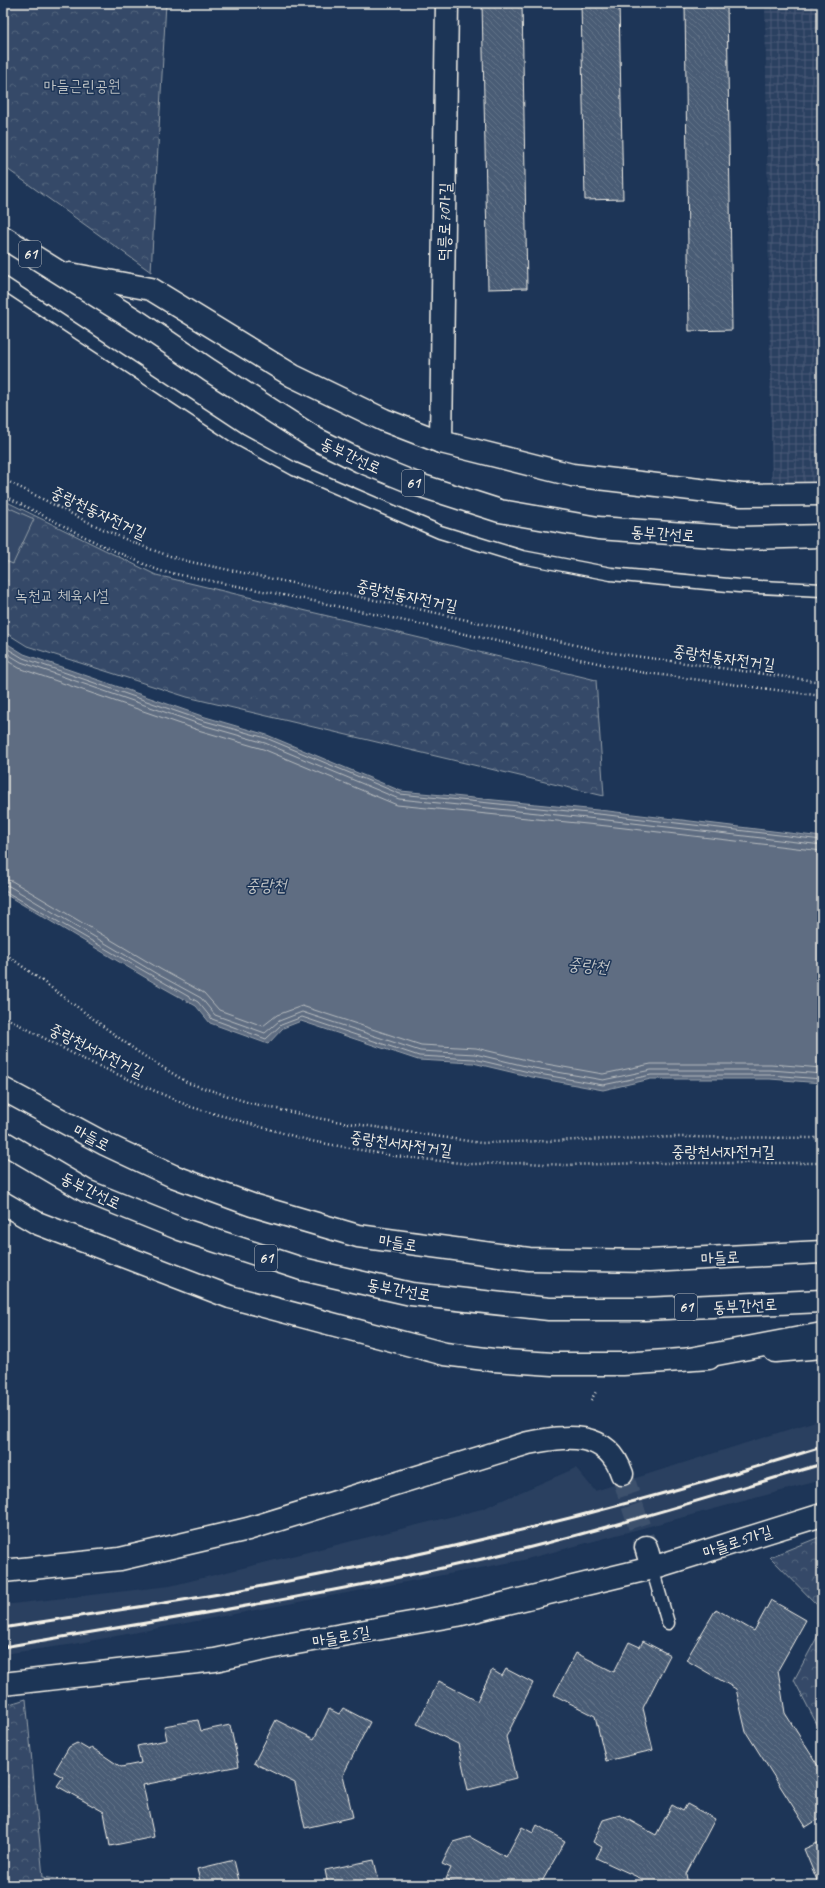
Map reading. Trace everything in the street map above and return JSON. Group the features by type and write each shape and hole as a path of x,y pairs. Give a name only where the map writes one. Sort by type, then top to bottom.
{"main road":[{"name":"덕릉로70가길","path":"442,442 447,3"},
{"name":"동부간선로","path":"3,237 140,323 209,370 316,439 360,462 419,485 500,511 598,528 743,538 822,536"},
{"path":"57,271 152,289 293,376 384,420 442,442 572,475 742,495 822,494"},
{"name":"마들로","path":"3,1089 105,1144 173,1176 252,1205 358,1236 529,1259 649,1261 822,1252"},
{"name":"동부간선로","path":"3,1142 86,1191 180,1229 302,1270 411,1294 549,1309 652,1308 822,1301"},
{"path":"3,1203 37,1223 230,1298 445,1354 493,1360 553,1364 623,1364 690,1360 822,1347"},
{"path":"690,1360 822,1334"},
{"path":"3,1571 120,1559 248,1529 528,1443 562,1437 582,1438 605,1447 619,1463 622,1474"},
{"name":"마들로5가길","path":"652,1568 822,1515"},
{"path":"646,1547 652,1568"},
{"name":"마들로5길","path":"3,1684 214,1660 279,1646 457,1615 652,1568"}],"lane":[{"path":"3,283 239,439 294,469 440,532 522,557 611,574 739,586 822,590"},
{"path":"652,1568 668,1623"}],"path":[{"name":"중랑천동자전거길","path":"3,479 159,554 191,562 432,612 606,652 822,682"},
{"path":"3,495 101,545 160,571 304,599 639,672 822,696"},
{"path":"3,952 138,1052 188,1083 250,1103 322,1120 481,1143 678,1137 822,1138"},
{"name":"중랑천서자전거길","path":"3,1016 83,1059 191,1107 311,1141 394,1156 470,1164 526,1162 564,1165 650,1163 822,1163"}],"shaded area":[{"path":"765,3 822,3 822,502 772,499"},
{"path":"822,1419 822,1480 523,1560 68,1645 3,1654 3,1605 170,1586 482,1509 576,1468 595,1491"}],"green space":[{"name":"마들근린공원","path":"3,3 166,3 151,272 3,166"},
{"name":"녹천교 체육시설","path":"3,500 156,575 596,680 604,796 187,697 27,646 3,631"},
{"path":"3,505 34,519 13,564 3,560"},
{"path":"822,1536 822,1610 770,1557"},
{"path":"822,1628 822,1734 794,1680"},
{"path":"26,1699 43,1877 94,1885 3,1885 3,1706"}],"water":[{"name":"중랑천","path":"3,641 24,654 202,716 267,735 401,791 608,811 822,837 822,1083 770,1079 651,1079 603,1090 532,1077 473,1063 418,1060 301,1021 283,1028 268,1044 210,1023 196,1006 3,893"}],"building":[{"path":"482,3 522,3 527,288 488,289"},
{"path":"581,3 619,3 623,199 585,200"},
{"path":"685,3 727,3 732,330 689,331"},
{"path":"771,1600 806,1620 778,1670 785,1713 822,1772 822,1817 806,1827 746,1732 736,1689 686,1660 716,1609 754,1631"},
{"path":"643,1641 670,1655 643,1708 653,1750 606,1761 595,1716 554,1695 576,1653 614,1672 629,1642 640,1647"},
{"path":"506,1669 533,1683 506,1737 516,1778 468,1790 458,1744 417,1724 439,1681 477,1701 492,1670 502,1676"},
{"path":"343,1708 370,1722 343,1775 353,1817 305,1828 295,1783 254,1763 276,1720 314,1739 329,1709 339,1714"},
{"path":"198,1720 201,1731 230,1725 239,1766 143,1785 154,1837 110,1846 104,1812 57,1786 63,1777 54,1772 69,1747 77,1743 89,1750 91,1747 121,1767 141,1763 137,1746 167,1740 164,1726"},
{"path":"687,1804 715,1819 686,1874 688,1885 643,1885 642,1879 596,1858 602,1847 593,1842 603,1820 620,1815 656,1835 672,1805 683,1811"},
{"path":"537,1825 565,1841 540,1885 458,1885 446,1879 451,1868 442,1864 453,1842 470,1837 506,1857 522,1827 533,1833"},
{"path":"822,1841 822,1885 819,1885 804,1849"},
{"path":"234,1860 240,1885 201,1885 197,1869"},
{"path":"374,1860 380,1885 328,1885 325,1870"}],"tunnel":[{"path":"622,1474 646,1547"}],"railway":[{"path":"3,1628 236,1591 383,1562 531,1528 604,1509 750,1469 822,1447"},
{"path":"3,1647 346,1588 460,1564 597,1530 822,1464"}]}
